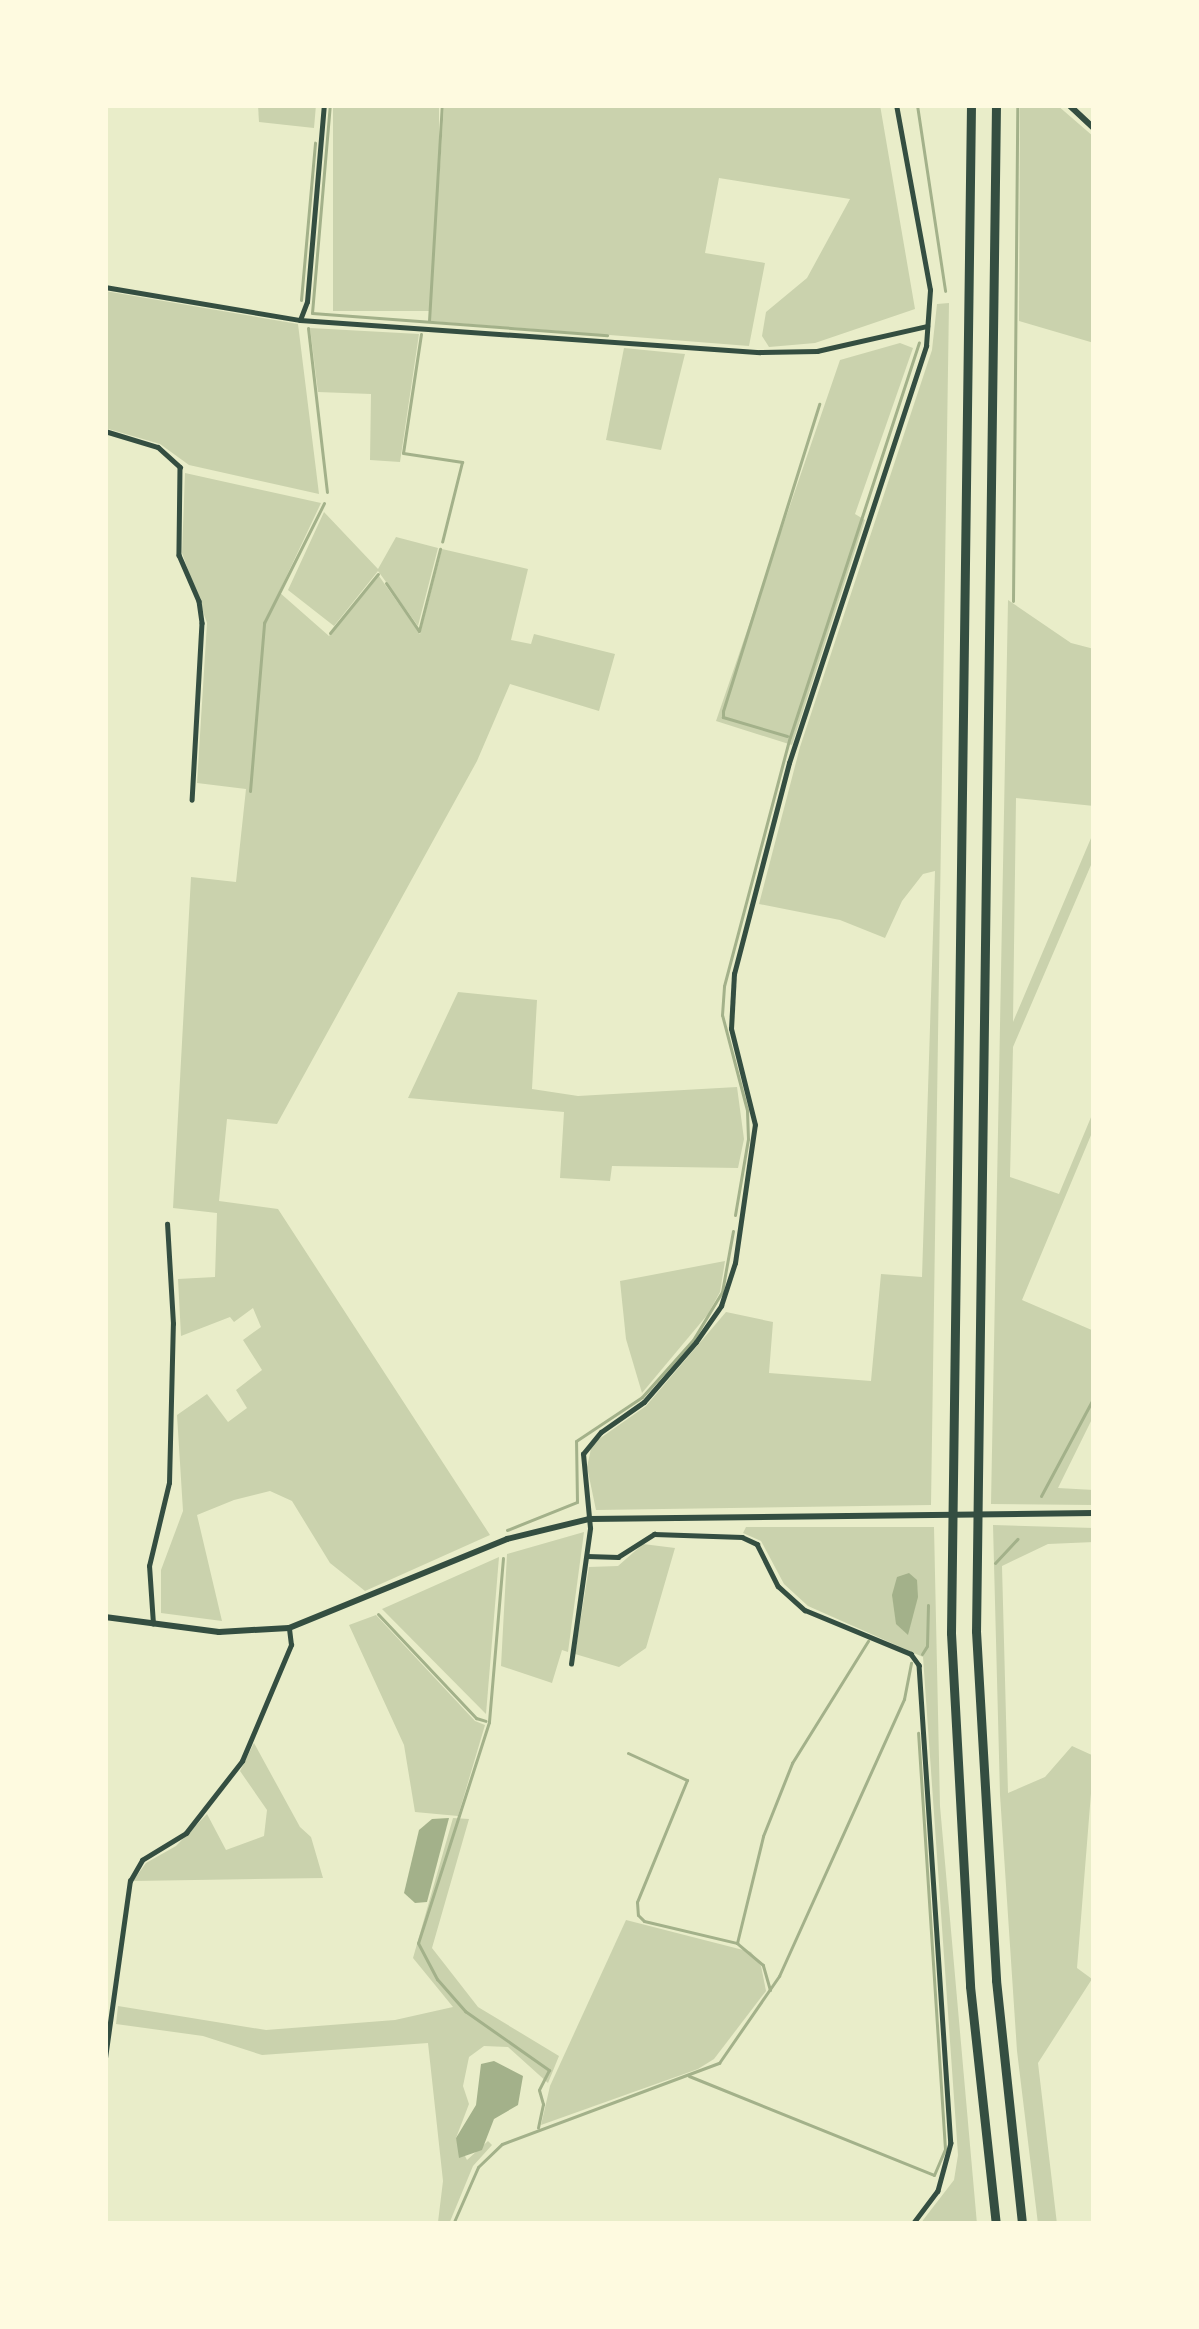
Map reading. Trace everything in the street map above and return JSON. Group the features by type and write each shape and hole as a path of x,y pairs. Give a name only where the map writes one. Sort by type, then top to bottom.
{"highway":[{"path":"971,105 951,1633 970,1986 996,2224"},
{"path":"996,105 976,1631 996,1980 1022,2224"}],"street":[{"path":"300,320 307,302 324,105"},
{"path":"571,1664 589,1520 581,1466 590,1443 670,1376 715,1317 731,1278 755,1124 731,1029 734,974 789,763 926,346 930,290 896,105"},
{"path":"1069,105 1094,128"},
{"path":"105,287 300,320 760,352 818,351 928,326"},
{"path":"105,431 158,447 180,467 178,555 199,602 202,623 192,800"},
{"path":"153,1624 149,1566 170,1484 173,1324 167,1224"},
{"path":"105,1617 254,1633 289,1628 507,1539 589,1520 1094,1513"},
{"path":"587,1556 618,1557 654,1534 742,1538 757,1544 778,1586 806,1610 911,1654 919,1665 951,2144 938,2191 913,2224"},
{"path":"105,2058 130,1881 142,1860 186,1833 242,1760 291,1645 289,1628"}],"shaded area":[{"path":"258,105 316,105 314,128 259,122"},
{"path":"333,105 439,105 439,311 333,311"},
{"path":"444,105 880,105 915,309 815,343 769,347 762,336 766,312 807,278 850,199 719,178 705,253 765,263 749,346 430,321"},
{"path":"1020,105 1057,105 1094,137 1094,343 1019,321"},
{"path":"105,291 298,324 319,494 189,465 160,444 105,428"},
{"path":"949,303 931,1505 596,1510 587,1467 592,1444 646,1406 726,1312 773,1322 769,1373 871,1381 881,1274 922,1277 935,871 923,874 902,901 885,938 840,920 759,904 800,747 932,350 937,304"},
{"path":"310,328 419,334 400,462 370,460 371,394 318,392"},
{"path":"900,343 913,348 855,514 865,520 792,745 716,721 840,360"},
{"path":"624,348 685,354 661,450 606,440"},
{"path":"185,473 321,503 279,592 329,636 379,576 420,634 442,549 528,569 511,640 531,644 534,634 615,654 599,711 510,684 477,761 277,1124 227,1119 219,1201 278,1209 490,1535 365,1591 330,1563 292,1501 270,1491 234,1500 197,1515 222,1621 161,1613 161,1570 183,1511 177,1415 207,1394 228,1422 247,1408 236,1390 262,1370 243,1340 261,1327 253,1308 234,1322 230,1317 181,1336 178,1279 215,1277 217,1213 173,1208 191,877 236,882 246,789 197,783 207,623 182,553"},
{"path":"324,512 378,569 396,537 438,548 418,626 378,571 334,626 288,590"},
{"path":"1008,600 1071,643 1094,649 1094,806 1016,798 1013,1022 1094,831 1094,858 1013,1047 1010,1177 1059,1194 1094,1110 1094,1128 1022,1300 1094,1331 1094,1415 1058,1488 1094,1490 1094,1505 991,1504"},
{"path":"458,992 537,1000 532,1089 578,1096 737,1087 744,1139 738,1168 612,1166 610,1181 560,1178 564,1112 408,1098"},
{"path":"725,1261 720,1292 708,1314 642,1393 626,1339 620,1281"},
{"path":"993,1525 1094,1528 1094,1542 1048,1544 1002,1566 1008,1793 1045,1777 1072,1746 1094,1756 1077,1968 1092,1979 1038,2063 1057,2224 1038,2224 1017,2051 1000,1795"},
{"path":"746,1527 934,1527 940,1806 977,2224 920,2224 954,2180 958,2155 923,1657 808,1606 784,1584 761,1541 743,1533"},
{"path":"584,1532 568,1652 562,1650 552,1683 501,1666 507,1554"},
{"path":"643,1544 675,1548 646,1648 619,1667 575,1654 589,1567 618,1566"},
{"path":"499,1557 486,1714 382,1609"},
{"path":"909,1573 917,1580 918,1597 908,1635 896,1624 892,1595 897,1577"},
{"path":"376,1615 475,1721 485,1725 458,1816 415,1812 404,1745 349,1625"},
{"path":"254,1743 300,1827 311,1837 323,1878 133,1881 146,1863 176,1846 207,1814 226,1850 264,1836 267,1810 240,1771"},
{"path":"449,1818 427,1902 415,1903 404,1893 419,1830 432,1819"},
{"path":"453,1818 469,1819 432,1948 478,2007 559,2056 548,2083 508,2047 484,2046 469,2057 463,2086 469,2104 456,2138 467,2160 488,2141 492,2145 473,2166 449,2224 438,2222 443,2181 428,2043 262,2055 203,2036 116,2024 118,2006 266,2030 395,2020 453,2007 413,1958"},
{"path":"626,1920 751,1952 761,1966 766,1991 714,2059 698,2069 541,2125 550,2086"},
{"path":"494,2061 523,2076 518,2105 494,2119 482,2150 459,2158 456,2138 476,2105 481,2064"}],"waterway":[{"path":"312,313 330,105"},
{"path":"429,321 442,105"},
{"path":"917,105 945,291"},
{"path":"1013,601 1017,105"},
{"path":"301,300 315,143"},
{"path":"312,313 607,335"},
{"path":"308,328 327,492"},
{"path":"421,334 403,453 462,462 442,542"},
{"path":"735,1215 748,1139 747,1110 722,1015 724,986 790,737 919,343"},
{"path":"787,736 723,717 723,711 819,404"},
{"path":"250,791 264,623 324,503"},
{"path":"386,583 419,631 440,549"},
{"path":"330,633 378,574"},
{"path":"507,1530 577,1502 576,1441 642,1397 693,1340 722,1292 733,1231"},
{"path":"1041,1496 1094,1397"},
{"path":"995,1563 1017,1539"},
{"path":"503,1558 489,1722 418,1943 437,1979 465,2011 549,2070 539,2090 543,2104 538,2127"},
{"path":"922,1654 927,1646 928,1605"},
{"path":"378,1614 476,1718 486,1721"},
{"path":"770,1990 763,1965 737,1943 763,1836 792,1763 868,1641"},
{"path":"453,2224 478,2167 502,2144 719,2063 779,1976 904,1699 911,1663"},
{"path":"689,2076 934,2175 945,2149 918,1733"},
{"path":"628,1753 687,1780 637,1902 638,1915 644,1921 737,1943"}]}
